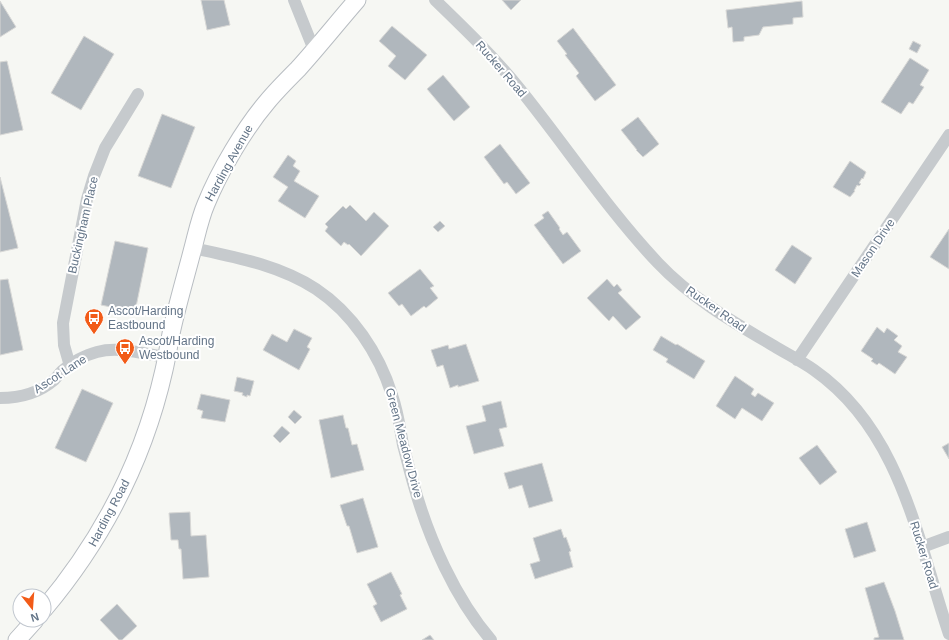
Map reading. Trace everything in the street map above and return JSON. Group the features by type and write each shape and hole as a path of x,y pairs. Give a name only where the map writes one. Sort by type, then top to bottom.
{"main road":[{"name":"Harding Avenue","path":"154,406 184,278 206,204 220,175 251,123 266,102 357,0"},
{"name":"Harding Road","path":"52,599 88,551 123,489 144,438 154,406"},
{"path":"19,638 27,628"}],"street":[{"path":"294,0 314,50"},
{"name":"Rucker Road","path":"435,0 485,50 519,88 628,230 658,264 704,303 729,320 811,368 842,393 861,414 884,451 910,510 949,634"},
{"name":"Buckingham Place","path":"70,366 64,345 63,323 87,199 105,148 138,94"},
{"name":"Mason Drive","path":"797,360 949,135"},
{"name":"Green Meadow Drive","path":"193,248 259,264 295,278 315,288 342,309 360,332 379,363 393,396 414,488 425,521 442,562 470,613 491,640"},
{"name":"Ascot Lane","path":"0,398 25,396 37,391 53,381 62,371 82,358 97,352 114,349 166,357"},
{"path":"922,547 949,537"}],"building":[{"path":"201,0 224,0 230,25 207,30"},
{"path":"502,0 521,0 511,10"},
{"path":"0,1 16,27 0,37"},
{"path":"802,1 803,17 793,18 793,24 763,27 759,35 744,37 744,41 733,42 732,27 728,28 726,10"},
{"path":"392,26 427,55 405,80 388,66 396,56 379,41"},
{"path":"573,28 616,85 595,101 576,76 579,73 565,55 567,54 557,41"},
{"path":"84,36 114,54 81,110 51,93"},
{"path":"913,41 921,45 917,53 909,49"},
{"path":"910,58 929,70 920,85 924,87 913,104 909,102 901,114 881,102"},
{"path":"7,61 23,130 0,135 0,62"},
{"path":"443,75 470,107 454,121 427,89"},
{"path":"162,114 195,127 171,188 138,176"},
{"path":"638,117 659,144 643,157 621,130"},
{"path":"500,144 530,183 516,194 507,182 504,184 484,157"},
{"path":"288,155 296,161 293,166 300,171 294,181 319,196 305,218 278,201 288,187 273,177"},
{"path":"850,161 866,172 863,179 862,178 859,183 861,184 859,186 857,185 855,191 850,197 833,187"},
{"path":"0,177 18,248 0,252"},
{"path":"350,205 366,221 374,212 389,226 361,256 349,244 348,245 344,242 341,246 325,231 328,227 325,224 343,206 346,209"},
{"path":"548,211 563,235 567,232 581,251 563,264 534,225 544,218 542,215"},
{"path":"440,221 445,226 438,232 433,227"},
{"path":"949,229 949,269 930,257"},
{"path":"115,241 148,248 135,312 101,305"},
{"path":"792,245 812,258 795,284 775,270"},
{"path":"420,269 434,286 430,288 438,298 426,308 424,306 411,316 402,304 399,306 388,293"},
{"path":"8,279 23,350 0,355 0,280"},
{"path":"607,279 614,287 617,284 622,290 618,293 641,317 626,330 613,316 609,321 587,298"},
{"path":"877,327 884,333 887,328 898,336 894,340 902,346 898,352 907,357 895,374 879,363 877,365 871,361 873,359 861,351"},
{"path":"294,329 312,338 307,347 310,349 299,370 263,350 272,334 287,342"},
{"path":"661,336 705,361 694,379 666,362 668,359 653,350"},
{"path":"466,344 479,381 450,388 443,365 437,367 431,350 448,345 449,349"},
{"path":"735,376 754,389 751,394 755,397 758,393 774,403 762,421 742,408 735,419 716,406"},
{"path":"237,377 254,381 250,396 247,395 247,397 242,395 243,393 234,391"},
{"path":"82,389 113,403 86,462 55,448"},
{"path":"201,394 230,400 225,422 201,418 203,411 197,409"},
{"path":"501,401 507,427 499,429 504,446 474,454 466,426 486,421 482,406"},
{"path":"294,410 302,417 295,424 288,417"},
{"path":"343,415 352,445 357,444 364,470 331,478 319,420"},
{"path":"282,426 290,433 280,443 273,436"},
{"path":"949,443 949,459 942,447"},
{"path":"817,445 837,472 820,485 799,458"},
{"path":"542,463 553,501 529,508 522,485 509,489 504,473"},
{"path":"363,498 378,547 357,553 349,526 347,526 340,505"},
{"path":"190,512 191,536 206,535 209,577 183,579 181,549 179,549 178,540 171,540 169,513"},
{"path":"867,522 876,551 854,558 845,529"},
{"path":"561,529 564,538 566,537 571,551 569,552 573,567 535,579 530,564 540,561 533,538"},
{"path":"391,572 402,594 400,595 407,609 381,622 373,606 377,604 367,584"},
{"path":"884,582 904,640 874,640 874,638 879,637 865,588"},
{"path":"117,604 137,626 122,640 119,640 100,620"},
{"path":"430,635 434,640 422,640"}],"place":[{"name":"Ascot/Harding Eastbound","path":"94,335"},
{"name":"Ascot/Harding Westbound","path":"125,365"}]}
